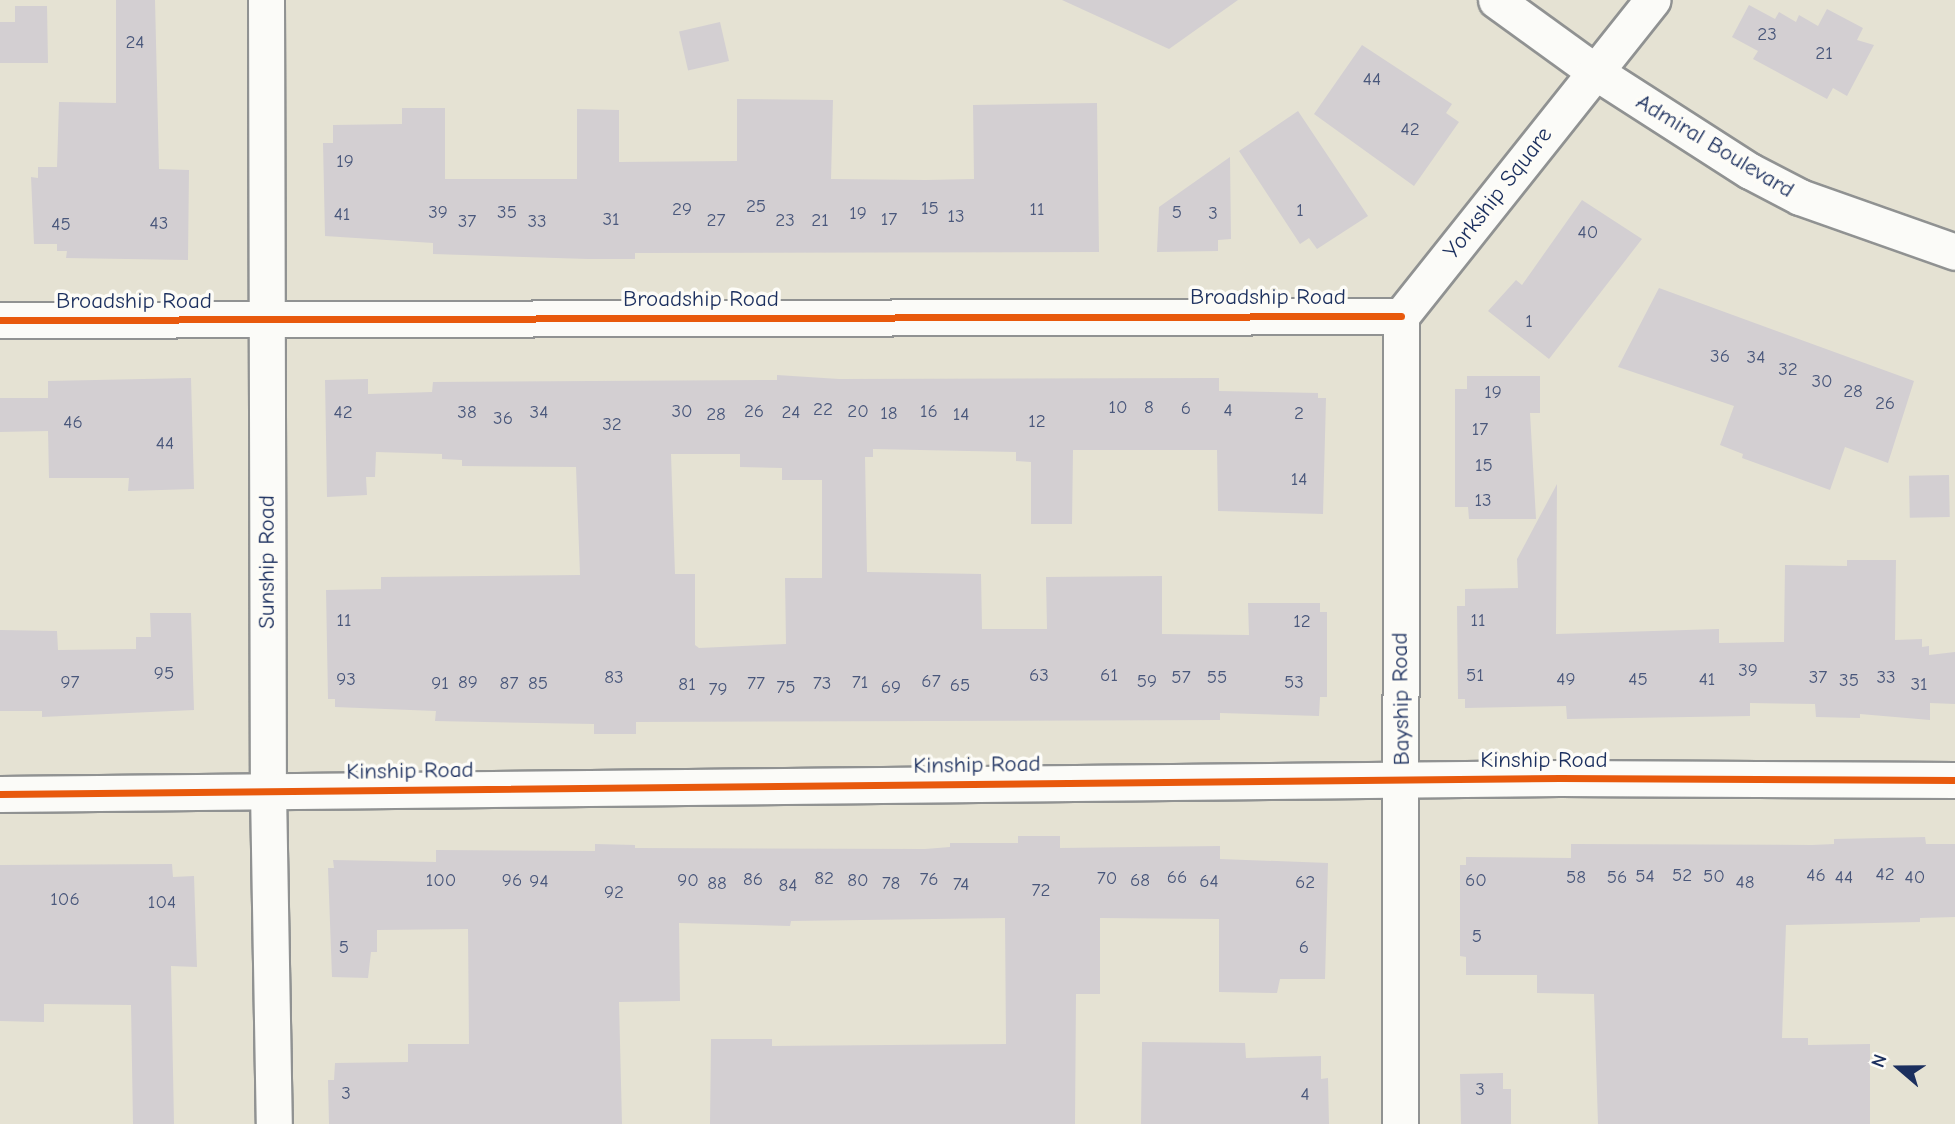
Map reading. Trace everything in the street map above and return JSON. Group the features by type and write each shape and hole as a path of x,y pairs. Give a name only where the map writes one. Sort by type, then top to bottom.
{"street":[{"name":"Sunship Road","path":"266,0 268,791 274,1124"},
{"name":"Admiral Boulevard","path":"1496,0 1689,135 1790,192 1955,252"},
{"name":"Yorkship Square","path":"1401,316 1652,0"},
{"name":"Broadship Road","path":"0,320 1401,316"},
{"name":"Bayship Road","path":"1400,1124 1402,780 1397,551 1401,316"},
{"name":"Kinship Road","path":"0,794 1402,780 1955,780"}],"building":[{"path":"116,0 155,0 159,169 189,170 188,260 66,258 67,251 57,251 57,244 34,244 31,177 38,178 38,167 57,167 59,102 116,103"},
{"path":"1062,0 1238,0 1169,49"},
{"path":"1749,5 1775,19 1779,12 1796,22 1799,15 1818,26 1827,9 1863,28 1857,40 1874,45 1847,96 1833,88 1827,99 1753,59 1758,51 1732,37"},
{"path":"15,6 47,6 48,63 0,63 0,22 15,22"},
{"path":"720,22 729,61 688,70 679,31"},
{"path":"1362,45 1452,104 1446,113 1459,122 1414,186 1314,114"},
{"path":"737,99 833,100 831,179 974,179 973,105 1097,103 1099,252 635,253 635,259 588,259 433,254 433,243 325,236 323,143 333,143 333,125 402,124 402,108 445,108 445,179 577,179 577,109 619,110 619,162 737,161"},
{"path":"1298,111 1368,216 1317,249 1309,238 1300,244 1239,151"},
{"path":"1230,157 1231,239 1218,240 1218,251 1157,252 1159,207"},
{"path":"1582,200 1642,239 1549,359 1488,311 1516,280 1522,285"},
{"path":"1659,288 1914,381 1888,463 1845,447 1830,490 1742,458 1743,454 1720,445 1734,406 1618,367"},
{"path":"777,375 839,379 1219,378 1219,391 1318,393 1318,398 1326,398 1323,514 1218,511 1217,450 1073,450 1072,524 1031,524 1031,462 1016,461 1016,452 873,449 873,457 865,457 867,572 981,574 982,629 1047,629 1046,577 1162,576 1162,634 1249,635 1248,603 1320,603 1320,612 1327,612 1327,697 1320,697 1319,716 1220,713 1220,720 636,722 636,734 594,734 594,724 435,721 436,711 335,707 335,699 328,699 326,590 381,589 381,577 580,575 576,467 462,466 462,460 442,459 442,454 376,452 375,477 366,477 367,495 327,497 325,380 368,379 368,394 432,392 433,382 777,380","holes":["671,454 740,454 740,467 782,468 782,480 822,480 822,578 785,578 786,644 699,648 695,645 695,574 675,574"]},
{"path":"1467,376 1540,376 1540,413 1530,413 1536,519 1469,519 1468,507 1455,507 1455,389 1467,389"},
{"path":"191,378 194,489 128,491 129,478 49,478 48,431 0,432 0,398 48,398 48,381"},
{"path":"1949,475 1950,517 1910,518 1909,476"},
{"path":"1557,484 1556,634 1719,629 1719,643 1784,642 1785,565 1847,566 1847,560 1896,560 1895,640 1922,639 1922,647 1929,646 1929,655 1955,652 1955,704 1930,703 1930,720 1860,714 1860,718 1816,717 1815,704 1750,703 1750,716 1567,719 1566,706 1465,708 1465,699 1458,699 1457,606 1465,606 1465,589 1518,588 1517,559"},
{"path":"150,613 191,613 194,710 42,717 42,711 0,711 0,630 57,631 58,650 136,649 136,637 151,637"},
{"path":"1018,836 1060,836 1060,848 1220,846 1220,859 1328,863 1325,979 1280,979 1277,993 1219,992 1219,919 1100,918 1100,994 1076,994 1075,1124 710,1124 711,1039 772,1039 772,1046 1006,1044 1005,918 791,921 790,926 679,923 680,1001 619,1002 622,1124 329,1124 328,1080 334,1080 335,1063 408,1062 408,1044 469,1044 468,929 377,930 377,952 371,952 368,978 332,977 328,868 334,868 333,860 436,862 436,850 595,851 595,844 635,845 635,848 925,849 950,847 950,843 1018,843"},
{"path":"1925,837 1926,844 1955,844 1955,917 1920,918 1920,922 1786,925 1782,1038 1808,1038 1808,1045 1870,1044 1870,1124 1598,1124 1594,994 1537,993 1537,975 1466,975 1466,957 1460,956 1460,865 1466,865 1466,857 1571,858 1571,844 1812,845 1834,844 1834,839"},
{"path":"172,864 173,877 194,876 197,967 171,966 174,1124 133,1124 131,1005 44,1004 44,1022 0,1021 0,865"},
{"path":"1142,1042 1245,1043 1246,1058 1321,1056 1321,1079 1328,1078 1329,1124 1141,1124"},
{"path":"1503,1073 1503,1089 1511,1089 1511,1124 1461,1124 1460,1074"}],"cycle path":[{"path":"0,320 1401,316"},
{"path":"0,794 1560,778 1955,780"}]}
